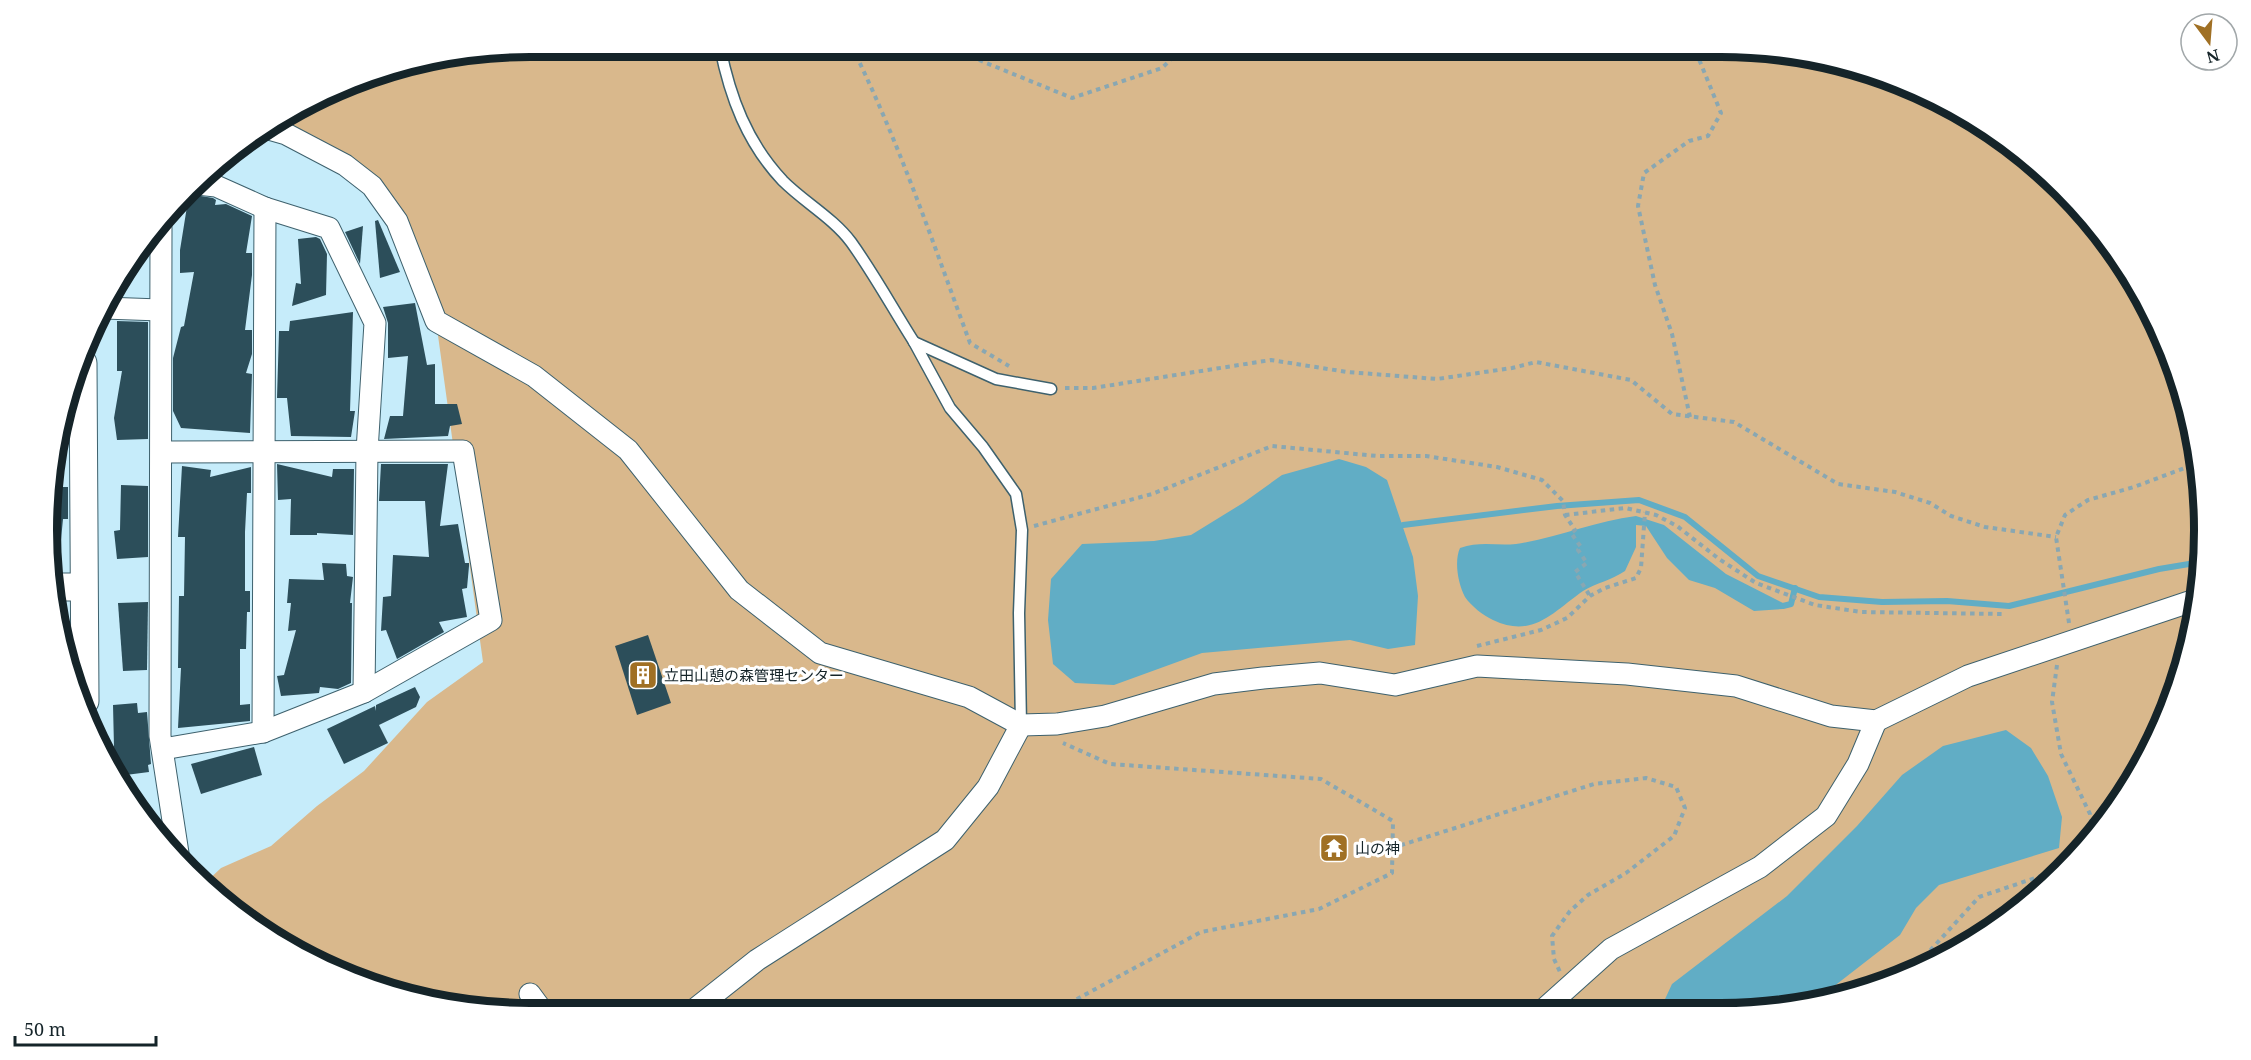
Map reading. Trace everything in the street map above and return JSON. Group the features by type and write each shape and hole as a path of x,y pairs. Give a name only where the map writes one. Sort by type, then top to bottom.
{"street":[{"path":"276,131 286,134 345,165 372,186 397,221 436,321 534,376 628,450 739,590 820,653 969,697 1021,725 1057,724 1105,716 1214,684 1320,673 1395,685 1478,666 1627,674 1736,686 1831,716 1876,722 1968,676 2188,602"},
{"path":"207,185 216,186 265,208 329,228 375,323 368,451 364,692"},
{"path":"263,732 266,451 265,208"},
{"path":"161,235 160,736 177,845"},
{"path":"112,308 160,310"},
{"path":"83,376 82,587 85,689"},
{"path":"162,452 463,451 491,620 364,692 263,732 163,749"},
{"path":"61,587 82,587"},
{"path":"1550,1003 1611,949 1760,867 1826,816 1858,764 1876,722"},
{"path":"703,1003 757,960 945,840 988,787 1021,725"},
{"path":"530,994 537,1003"}],"lane":[{"path":"722,57 727,82 741,121 761,153 783,180 850,240 914,342 950,408 1016,494 1022,530 1019,613 1021,725"},
{"path":"914,342 996,379 1051,389"}],"path":[{"path":"857,57 876,96 920,203 970,343 1018,371"},
{"path":"964,57 979,60 1072,98 1162,68 1173,57"},
{"path":"1690,417 1672,334 1655,285 1638,206 1644,173 1689,141 1708,136 1721,113 1698,57"},
{"path":"1051,389 1093,388 1271,360 1347,372 1437,379 1512,369 1536,362 1630,380 1672,414 1734,422 1838,484 1895,492 1930,503 1951,516 1985,527 2056,537"},
{"path":"1022,530 1152,494 1272,446 1377,456 1426,456 1497,466 1542,480 1563,501 1565,515 1575,530 1571,533 1581,548 1578,550 1587,563 1575,572 1590,596"},
{"path":"1565,515 1625,508 1677,526 1719,559 1755,583 1799,601 1862,612 2003,614"},
{"path":"1471,647 1541,630 1567,618 1590,596 1605,588 1636,578 1641,568 1644,515"},
{"path":"1061,742 1110,764 1321,779 1393,821 1392,873 1318,909 1201,932 1070,1003"},
{"path":"1392,848 1594,784 1646,778 1676,787 1685,808 1674,836 1626,873 1588,895 1570,911 1552,936 1554,958 1565,988"},
{"path":"1925,956 1979,897 2045,874"}],"shaded area":[{"path":"1721,57 1783,61 1843,73 1902,93 1930,106 1958,120 2009,155 2033,174 2077,218 2131,294 2158,349 2169,378 2185,438 2190,468 2194,530 2193,561 2190,592 2178,652 2158,711 2131,766 2077,842 2033,886 1984,923 1930,954 1873,978 1813,994 1783,999 1721,1003 530,1003 468,999 408,987 349,967 293,940 242,905 210,878 221,868 271,846 317,806 364,771 427,702 483,662 436,321 372,186 274,133 321,106 378,82 438,66 499,58"}],"water":[{"path":"1339,459 1366,467 1387,480 1413,557 1418,596 1415,645 1388,649 1350,640 1202,653 1114,685 1075,683 1053,664 1048,620 1051,579 1082,544 1154,541 1191,535 1243,503 1282,475"},
{"path":"1636,516 1664,525 1726,574 1783,603 1783,609 1754,611 1715,588 1689,580 1667,558 1646,526 1636,525 1636,547 1625,571 1583,591 1552,614 1531,625 1507,625 1493,620 1474,607 1465,597 1457,566 1460,548 1488,544 1516,544"},
{"path":"2006,730 2031,748 2048,776 2062,817 2059,848 1939,885 1916,908 1900,935 1829,990 1752,1002 1663,1003 1672,984 1787,896 1857,826 1902,775 1943,746"}],"building":[{"path":"197,195 213,198 216,200 215,205 226,204 252,216 246,253 252,253 252,275 245,330 252,330 252,354 246,373 252,374 250,433 181,428 173,411 173,358 181,327 184,326 194,272 180,273 180,250 187,205"},
{"path":"378,220 400,272 380,278 375,221"},
{"path":"363,226 360,264 345,232"},
{"path":"316,237 320,239 327,254 326,295 292,306 296,283 301,284 298,239"},
{"path":"415,303 427,365 435,364 435,404 457,404 462,424 450,426 448,436 384,439 390,416 403,416 408,356 388,358 388,323 383,307"},
{"path":"353,312 350,411 355,411 351,437 291,436 287,398 277,398 279,331 289,331 290,321"},
{"path":"117,321 148,322 148,439 117,440 114,418 122,371 117,371"},
{"path":"277,464 332,477 333,469 354,469 353,535 317,533 317,535 290,535 291,499 278,500"},
{"path":"381,464 448,464 440,526 458,524 465,563 469,563 467,588 462,589 467,617 439,622 444,632 397,659 386,630 381,631 383,597 391,596 393,555 429,557 425,501 379,501"},
{"path":"182,466 211,470 210,477 251,467 251,493 247,493 245,532 245,591 250,591 250,612 247,612 246,649 240,649 240,705 250,704 250,721 178,728 181,668 178,668 179,596 184,596 185,537 178,537"},
{"path":"121,485 148,486 148,557 117,559 114,531 120,530"},
{"path":"59,487 68,487 68,519 63,519 58,566"},
{"path":"322,563 346,564 347,576 353,577 350,603 352,603 351,683 338,689 320,687 319,693 281,696 277,676 284,675 296,630 288,631 291,603 287,603 289,579 324,580"},
{"path":"148,602 147,670 123,671 118,603"},
{"name":"立田山憩の森管理センター","path":"648,635 671,703 637,715 615,646"},
{"path":"415,687 420,697 416,707 379,725 388,743 344,764 327,729 375,706 376,711 376,705"},
{"path":"137,703 138,713 147,712 151,764 148,765 149,772 126,775 120,766 114,747 113,705"},
{"path":"254,747 262,775 201,794 191,764"}],"waterway":[{"path":"1403,525 1557,506 1639,500 1685,517 1758,576 1819,597 1882,602 1947,601 2009,606 2159,569 2193,563"},
{"path":"1783,606 1791,604 1795,588"}],"place":[{"name":"立田山憩の森管理センター","path":"643,675"},
{"name":"山の神","path":"1334,848"}]}
